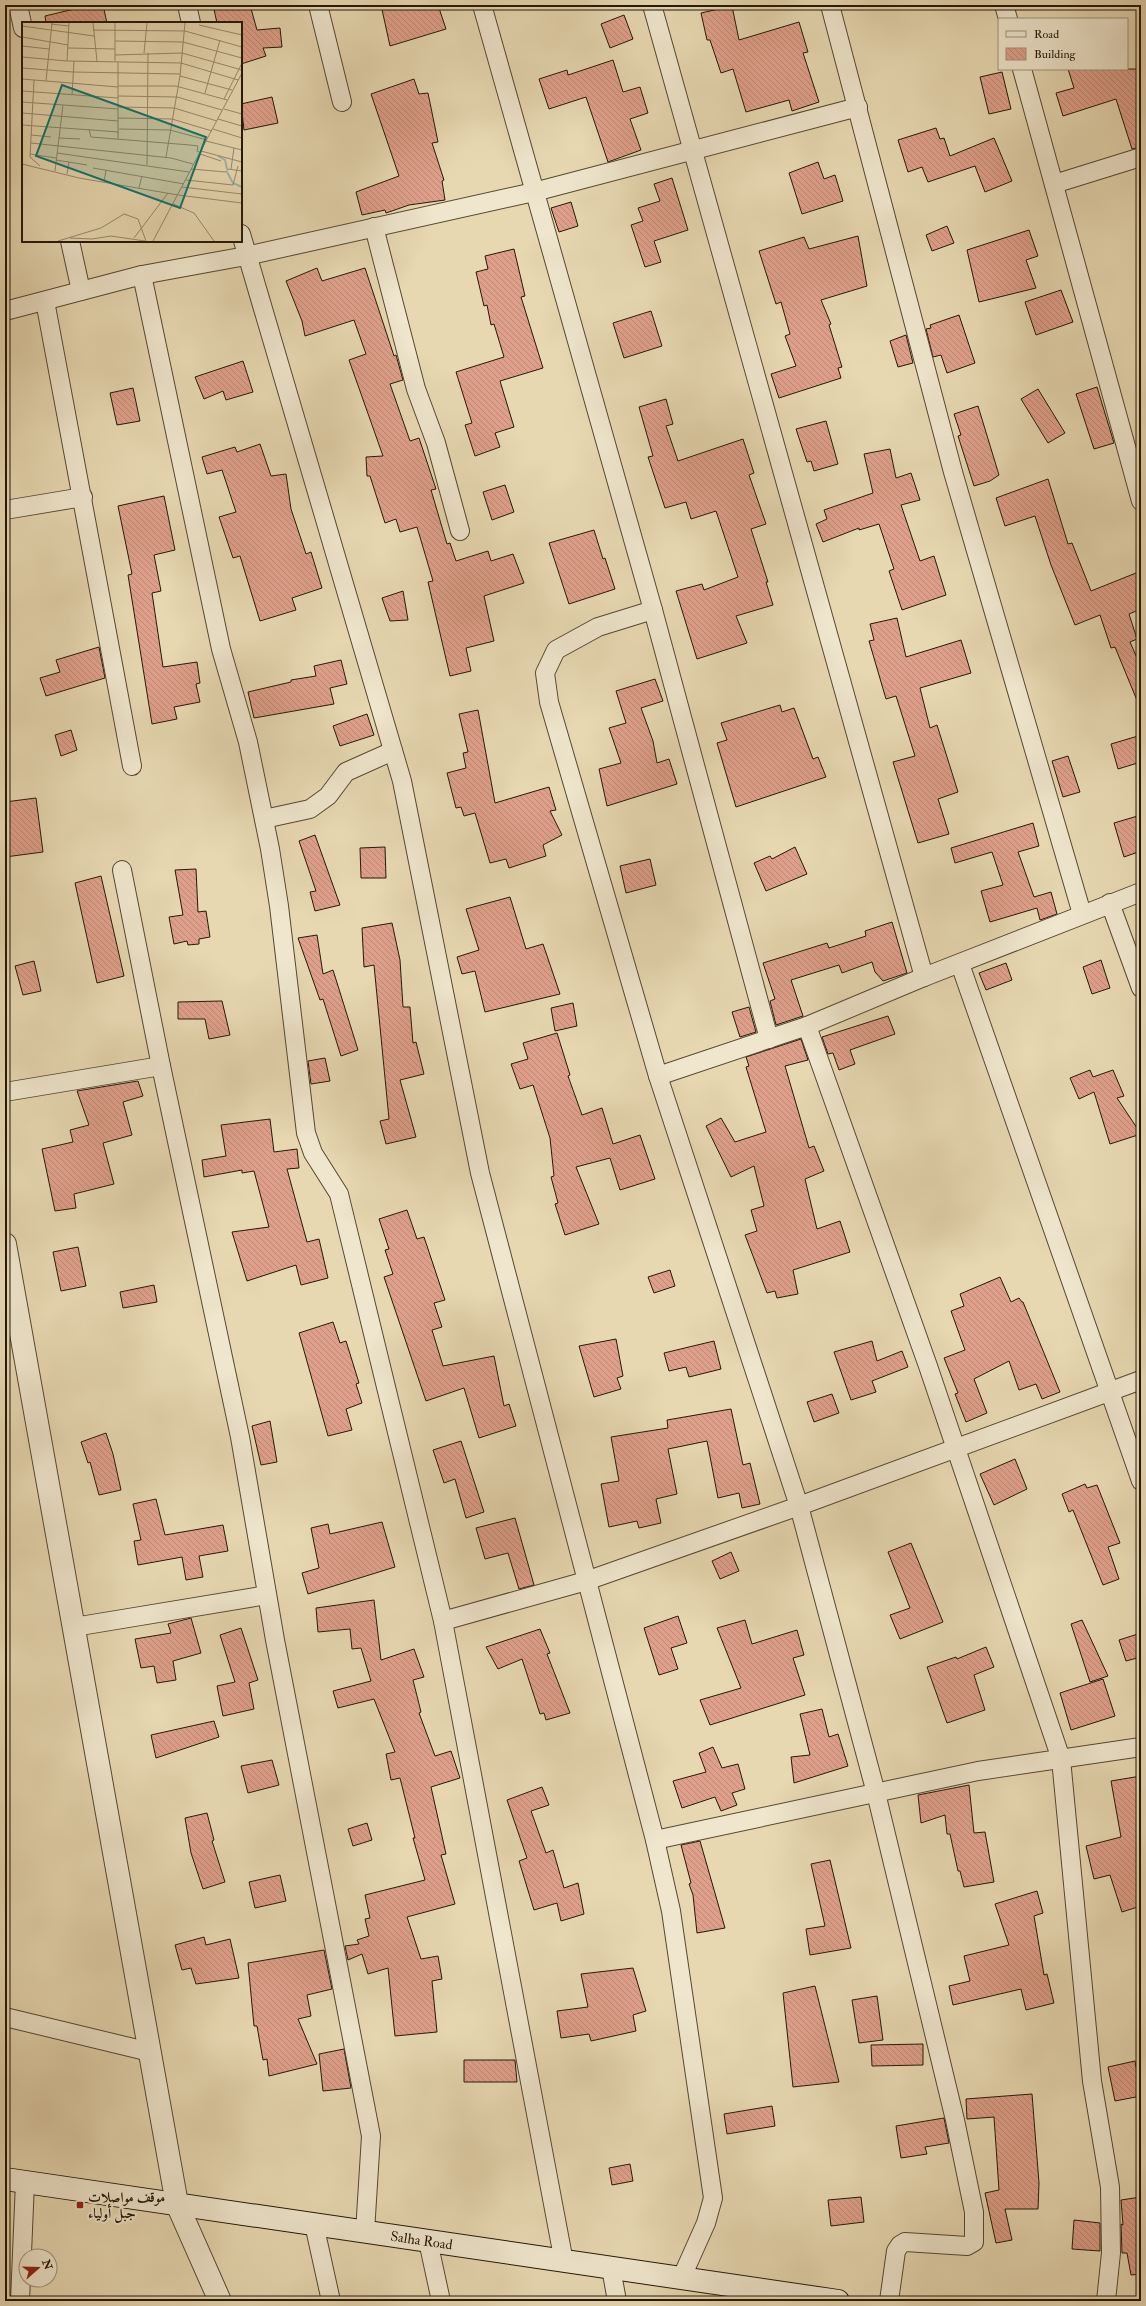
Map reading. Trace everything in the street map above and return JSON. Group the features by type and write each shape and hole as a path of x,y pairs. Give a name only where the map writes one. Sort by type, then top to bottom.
{"street":[{"path":"18,5 22,23"},
{"path":"187,5 191,22"},
{"path":"318,5 342,102"},
{"path":"482,5 653,610 769,1039"},
{"path":"652,5 924,977"},
{"path":"830,5 953,472 1082,914"},
{"path":"1004,5 1008,18"},
{"path":"1022,70 1141,501"},
{"path":"5,311 142,275 246,256 534,192 858,107"},
{"path":"1054,184 1141,157"},
{"path":"374,227 416,389 436,443 460,531"},
{"path":"242,238 402,781 480,1173 654,1840 671,1911 713,2198 706,2223 681,2278"},
{"path":"70,242 81,291"},
{"path":"142,275 221,649 248,742 264,819 279,906 306,1133 313,1153 339,1194 443,1621 564,2262"},
{"path":"45,301 83,497 132,766"},
{"path":"5,510 83,497"},
{"path":"653,610 598,627 556,650 545,673 549,702 658,1076 799,1506 876,1793 955,2120 974,2212 974,2242 967,2246 906,2242 900,2245 896,2251 889,2301"},
{"path":"264,819 310,809 328,796 346,772 393,751"},
{"path":"122,870 161,1066 240,1437 267,1595 372,2136 365,2232"},
{"path":"658,1076 807,1026 924,977 1141,892"},
{"path":"1110,903 1141,988"},
{"path":"960,964 1141,1481"},
{"path":"807,1026 956,1448 1061,1758 1092,2081 1110,2188 1111,2253 1106,2301"},
{"path":"5,1092 161,1066"},
{"path":"5,1244 177,2204 220,2301"},
{"path":"443,1621 586,1582 799,1506 1141,1380"},
{"path":"74,1627 267,1595"},
{"path":"654,1840 978,1771 1141,1747"},
{"path":"5,2018 150,2052"},
{"path":"15,2181 20,2301"},
{"name":"Salha Road","path":"15,2181 838,2301"},
{"path":"314,2224 331,2301"},
{"path":"428,2241 442,2301"},
{"path":"610,2268 617,2301"}],"building":[{"path":"91,5 103,5 107,22 46,22 45,16"},
{"path":"213,5 250,5 257,30 280,28 282,47 263,48 266,56 242,64 242,22 217,22"},
{"path":"381,5 438,5 446,29 390,46"},
{"path":"732,6 739,40 799,22 808,52 803,53 819,102 792,111 789,100 746,112 733,69 721,73 710,40 707,40 701,13"},
{"path":"624,15 633,39 610,48 601,24"},
{"path":"613,60 623,92 640,87 648,113 630,119 641,150 608,162 586,97 549,109 539,79 567,70 568,75"},
{"path":"1141,69 1141,147 1132,149 1116,99 1063,116 1056,93 1074,88 1068,70"},
{"path":"1002,72 1011,109 989,114 980,77"},
{"path":"414,79 419,94 428,93 438,142 432,143 444,180 442,181 445,200 409,205 386,213 385,210 362,215 356,192 399,176 371,94"},
{"path":"272,97 278,123 244,130 242,104"},
{"path":"936,128 940,139 944,138 950,156 994,138 1012,181 985,192 975,166 928,182 922,167 908,172 898,140"},
{"path":"818,162 824,179 835,175 843,201 802,214 789,173"},
{"path":"672,178 688,230 654,241 661,262 645,267 631,225 643,221 638,208 660,201 654,184"},
{"path":"571,202 578,226 559,232 551,208"},
{"path":"947,226 954,243 932,251 926,235"},
{"path":"1029,230 1038,256 1026,260 1036,288 979,302 967,250"},
{"path":"858,236 867,286 821,300 831,324 829,325 842,367 838,368 841,378 779,398 771,374 796,366 785,336 790,334 781,302 776,304 759,251 804,237 809,249"},
{"path":"514,249 525,296 521,297 543,368 500,381 514,427 495,433 500,447 475,456 465,425 472,423 456,372 504,357 494,324 491,325 487,305 484,306 476,272 488,269 485,256"},
{"path":"317,268 322,281 365,268 394,356 396,355 403,380 390,384 410,441 419,438 436,489 431,490 447,544 450,543 456,561 488,551 491,561 513,554 524,583 484,596 494,641 466,648 471,671 450,676 428,582 433,581 417,527 400,532 396,519 385,523 370,476 367,476 366,457 383,456 349,360 366,354 354,320 305,336 302,321 286,281"},
{"path":"1061,290 1073,322 1036,335 1025,302"},
{"path":"651,311 662,346 624,358 613,323"},
{"path":"959,315 975,363 947,373 941,355 933,357 926,329 931,328 930,325"},
{"path":"906,335 913,363 898,367 890,341"},
{"path":"243,361 253,392 226,400 223,391 204,399 195,377"},
{"path":"1097,387 1114,443 1094,449 1076,394"},
{"path":"133,388 140,421 117,425 110,393"},
{"path":"1038,389 1065,433 1048,443 1021,399"},
{"path":"666,399 673,424 666,426 678,461 743,439 754,473 749,475 766,524 751,529 768,582 766,582 773,605 736,616 747,643 697,659 676,591 702,584 704,590 738,577 716,511 691,519 686,502 665,508 648,457 653,456 639,407"},
{"path":"978,406 999,475 990,481 974,486 958,436 961,435 954,414"},
{"path":"826,421 838,464 814,471 811,461 807,462 796,429"},
{"path":"260,444 271,476 286,474 291,509 306,554 311,552 322,588 292,598 296,610 260,621 240,556 233,558 219,517 236,512 222,470 207,474 202,457 235,447 237,452"},
{"path":"890,449 896,478 911,473 920,500 901,505 920,561 934,556 946,595 902,610 889,571 894,569 879,524 859,530 859,528 823,542 816,524 827,519 824,510 873,493 864,454"},
{"path":"1048,479 1068,544 1072,543 1091,591 1141,571 1141,609 1129,614 1137,639 1130,642 1141,667 1141,710 1115,647 1111,648 1100,615 1075,625 1051,565 1035,516 1005,526 996,498"},
{"path":"505,485 514,512 492,520 483,492"},
{"path":"164,496 175,550 154,555 161,591 152,593 163,667 197,662 200,683 196,684 200,702 174,707 177,719 152,724 128,575 132,574 118,506"},
{"path":"594,530 603,559 605,558 615,589 569,604 549,543"},
{"path":"403,591 408,620 390,621 382,598"},
{"path":"897,618 906,657 961,640 971,673 920,688 930,728 937,725 958,792 938,799 949,834 918,843 893,762 915,756 896,696 886,699 869,641 874,640 870,624"},
{"path":"99,647 105,678 46,696 40,678 60,672 56,660"},
{"path":"341,660 347,684 330,688 334,704 254,718 248,692 291,682 291,680 316,676 314,666"},
{"path":"655,679 663,701 641,708 653,741 657,763 669,759 677,784 607,806 599,769 621,763 609,728 626,723 616,691"},
{"path":"780,705 782,712 794,708 813,759 818,757 826,777 736,807 717,743 727,740 721,723"},
{"path":"478,710 495,803 549,787 556,810 550,811 562,835 543,845 546,856 509,868 506,859 490,863 475,813 464,816 461,807 456,808 447,773 466,768 463,753 468,752 459,714"},
{"path":"367,714 374,735 340,746 333,726"},
{"path":"71,730 77,750 61,756 55,735"},
{"path":"1138,736 1141,746 1141,762 1118,769 1111,744"},
{"path":"1068,756 1080,792 1063,797 1052,761"},
{"path":"36,798 43,852 5,857 5,802"},
{"path":"1141,815 1141,851 1124,857 1114,823"},
{"path":"1033,823 1039,846 1018,852 1034,897 1051,892 1057,914 1040,920 1037,908 990,922 981,891 1003,885 992,852 955,863 951,848"},
{"path":"315,835 340,905 315,911 310,892 316,891 299,841"},
{"path":"385,847 386,878 361,878 360,848"},
{"path":"795,847 807,874 766,891 754,863 770,856 772,859"},
{"path":"650,859 656,885 626,893 620,866"},
{"path":"196,869 198,912 206,911 210,937 199,939 199,944 188,945 187,941 174,944 169,917 183,915 175,870"},
{"path":"101,876 124,976 97,983 75,883"},
{"path":"510,897 526,949 543,944 560,994 485,1012 475,971 462,974 457,957 479,950 466,909"},
{"path":"892,922 907,973 883,981 875,972 872,962 842,973 839,965 791,980 803,1016 776,1025 770,1001 775,999 763,963 827,943 829,948 866,936 865,931"},
{"path":"392,923 400,960 403,1007 410,1007 413,1043 416,1042 424,1074 400,1080 416,1137 386,1144 380,1121 389,1119 374,965 364,967 362,928"},
{"path":"317,935 323,974 333,970 358,1050 341,1056 323,999 320,1000 298,938"},
{"path":"1101,960 1110,988 1092,994 1083,967"},
{"path":"34,961 41,991 23,995 15,966"},
{"path":"1006,963 1012,980 986,990 979,973"},
{"path":"222,1001 230,1035 209,1039 205,1019 178,1019 178,1002"},
{"path":"573,1003 577,1026 555,1031 551,1008"},
{"path":"749,1007 756,1032 740,1037 732,1012"},
{"path":"888,1016 895,1034 850,1050 855,1064 839,1070 833,1053 828,1054 822,1037"},
{"path":"557,1033 570,1075 568,1076 582,1115 602,1108 613,1144 640,1135 655,1179 620,1190 610,1158 576,1167 599,1224 565,1235 555,1204 558,1203 551,1177 554,1176 550,1138 533,1085 520,1089 511,1064 528,1059 523,1043"},
{"path":"801,1039 808,1060 785,1066 809,1148 814,1146 824,1171 805,1179 817,1229 840,1221 850,1252 793,1270 798,1294 777,1298 775,1291 767,1293 745,1235 757,1231 751,1210 764,1206 754,1166 731,1177 706,1126 721,1118 735,1142 766,1132 746,1067 749,1066 746,1057"},
{"path":"325,1058 330,1081 311,1084 308,1061"},
{"path":"1090,1070 1093,1077 1113,1070 1124,1096 1117,1098 1141,1134 1110,1144 1094,1092 1079,1099 1070,1078"},
{"path":"138,1081 143,1096 123,1102 132,1135 103,1143 114,1184 74,1194 76,1208 55,1211 42,1149 73,1142 70,1130 89,1125 77,1091"},
{"path":"270,1119 274,1152 297,1149 299,1168 287,1169 307,1242 319,1239 328,1278 301,1285 296,1265 247,1281 232,1232 269,1227 254,1171 242,1173 242,1170 204,1177 202,1160 226,1156 221,1125"},
{"path":"407,1210 417,1239 424,1237 445,1300 434,1303 442,1327 432,1330 443,1366 494,1356 504,1406 509,1404 516,1426 479,1438 464,1388 426,1401 384,1277 393,1274 385,1250 389,1249 379,1219"},
{"path":"78,1247 86,1286 61,1291 53,1252"},
{"path":"670,1270 675,1286 654,1293 648,1277"},
{"path":"1000,1277 1011,1302 1019,1298 1023,1302 1060,1392 1042,1399 1036,1384 1019,1390 1009,1361 974,1379 987,1413 966,1422 955,1394 958,1393 944,1358 965,1350 951,1311 964,1306 960,1294"},
{"path":"154,1285 157,1302 123,1308 120,1292"},
{"path":"333,1322 340,1343 346,1341 359,1383 356,1384 362,1403 346,1409 352,1430 328,1436 299,1333"},
{"path":"616,1339 623,1376 617,1378 621,1389 594,1397 579,1346"},
{"path":"714,1341 721,1369 689,1377 686,1367 669,1371 664,1353"},
{"path":"872,1341 877,1361 902,1351 908,1367 872,1381 876,1392 851,1400 834,1352"},
{"path":"832,1394 839,1413 814,1422 807,1402"},
{"path":"731,1409 743,1465 750,1463 760,1504 742,1508 739,1493 718,1498 707,1441 668,1449 677,1494 656,1499 661,1523 639,1528 637,1521 609,1527 601,1484 619,1481 611,1437 668,1428 667,1420"},
{"path":"270,1421 277,1462 261,1465 252,1426"},
{"path":"106,1433 113,1454 121,1490 99,1495 90,1462 88,1463 81,1442"},
{"path":"461,1441 484,1512 466,1518 455,1479 444,1483 433,1450"},
{"path":"1015,1459 1027,1489 994,1505 980,1474"},
{"path":"1085,1484 1087,1488 1097,1485 1120,1543 1108,1547 1119,1579 1103,1585 1073,1510 1069,1512 1062,1494"},
{"path":"156,1499 165,1535 223,1525 228,1551 199,1556 203,1577 186,1580 182,1557 138,1565 134,1541 141,1540 133,1504"},
{"path":"515,1518 534,1585 519,1589 508,1553 485,1559 476,1528"},
{"path":"382,1522 395,1567 308,1594 302,1573 319,1568 311,1528 328,1524 330,1534"},
{"path":"911,1543 943,1622 900,1639 890,1615 910,1608 888,1552"},
{"path":"731,1552 739,1571 720,1579 712,1561"},
{"path":"374,1600 381,1660 414,1649 424,1677 413,1680 421,1712 419,1713 435,1756 451,1751 460,1778 431,1787 446,1854 441,1855 455,1904 407,1917 421,1959 438,1956 442,1979 432,1981 437,2032 395,2036 388,1968 368,1974 362,1954 348,1960 345,1946 359,1944 357,1940 369,1936 365,1919 370,1918 365,1895 425,1880 413,1838 415,1838 400,1778 391,1780 386,1754 395,1752 374,1699 338,1708 333,1691 371,1681 361,1648 352,1649 350,1629 318,1632 316,1608"},
{"path":"678,1616 687,1643 671,1648 678,1669 659,1675 644,1628"},
{"path":"191,1618 201,1653 173,1661 176,1680 157,1683 154,1666 141,1668 135,1639 171,1633 168,1624"},
{"path":"745,1620 752,1644 797,1630 804,1655 793,1658 805,1695 710,1725 700,1700 741,1688 717,1628"},
{"path":"1082,1620 1108,1676 1090,1682 1071,1624"},
{"path":"241,1628 258,1680 249,1683 254,1709 223,1716 217,1686 235,1682 220,1635"},
{"path":"540,1629 550,1653 547,1654 570,1713 546,1720 544,1713 540,1714 522,1659 498,1669 486,1647"},
{"path":"1141,1633 1141,1657 1126,1661 1119,1640"},
{"path":"986,1647 994,1667 974,1675 985,1710 947,1723 927,1667 956,1657 957,1659"},
{"path":"1103,1679 1115,1716 1071,1730 1060,1693"},
{"path":"822,1709 829,1737 838,1734 848,1766 794,1783 791,1757 810,1755 800,1714"},
{"path":"214,1721 219,1737 156,1758 151,1735"},
{"path":"713,1747 722,1768 738,1764 745,1789 732,1793 737,1805 721,1811 715,1797 682,1808 673,1781 706,1772 699,1753"},
{"path":"272,1760 279,1785 248,1793 241,1766"},
{"path":"1141,1776 1141,1906 1122,1912 1110,1875 1094,1879 1086,1846 1121,1837 1111,1781"},
{"path":"969,1785 974,1833 985,1832 994,1882 964,1887 960,1871 958,1871 950,1834 947,1834 945,1815 921,1823 918,1795"},
{"path":"542,1787 549,1805 531,1811 546,1853 553,1850 564,1888 578,1883 584,1914 561,1921 557,1903 534,1910 519,1861 527,1858 507,1800"},
{"path":"207,1813 214,1840 212,1841 225,1882 203,1889 191,1853 185,1818"},
{"path":"367,1823 372,1840 353,1846 348,1829"},
{"path":"700,1841 725,1928 697,1933 693,1895 689,1884 691,1883 681,1845"},
{"path":"830,1860 851,1948 810,1955 806,1929 825,1926 811,1864"},
{"path":"280,1875 286,1901 255,1908 249,1882"},
{"path":"1037,1891 1043,1913 1034,1916 1044,1975 1047,1974 1054,2003 1026,2010 1021,1989 953,2005 949,1986 970,1981 964,1956 1009,1945 995,1904"},
{"path":"204,1937 206,1945 230,1939 239,1978 196,1984 191,1968 182,1970 175,1945"},
{"path":"324,1950 332,1989 307,1995 311,2016 298,2019 317,2064 269,2076 267,2059 263,2060 257,2026 254,2026 248,1963"},
{"path":"633,1968 646,2011 633,2015 636,2031 591,2041 589,2034 561,2038 557,2011 588,2007 581,1974"},
{"path":"815,1986 839,2082 793,2087 783,1993"},
{"path":"877,1996 883,2040 859,2043 852,2000"},
{"path":"923,2044 923,2065 872,2066 871,2045"},
{"path":"344,2049 351,2088 323,2091 319,2054"},
{"path":"464,2060 515,2060 517,2082 464,2082"},
{"path":"1135,2061 1141,2096 1115,2101 1108,2067"},
{"path":"1032,2094 1039,2183 1038,2209 1005,2209 1012,2240 996,2243 985,2193 999,2190 994,2117 967,2119 966,2099"},
{"path":"772,2106 775,2126 727,2134 724,2114"},
{"path":"944,2118 949,2143 925,2147 927,2154 901,2158 896,2126"},
{"path":"630,2164 633,2181 612,2185 609,2168"},
{"path":"861,2197 864,2222 831,2226 828,2200"},
{"path":"1141,2197 1141,2274 1131,2275 1127,2253 1122,2253 1121,2224 1123,2225 1121,2200"},
{"path":"1074,2220 1100,2223 1100,2251 1072,2249"}],"place":[{"name":"موقف مواصلات جبل أولياء","path":"80,2205"}]}
